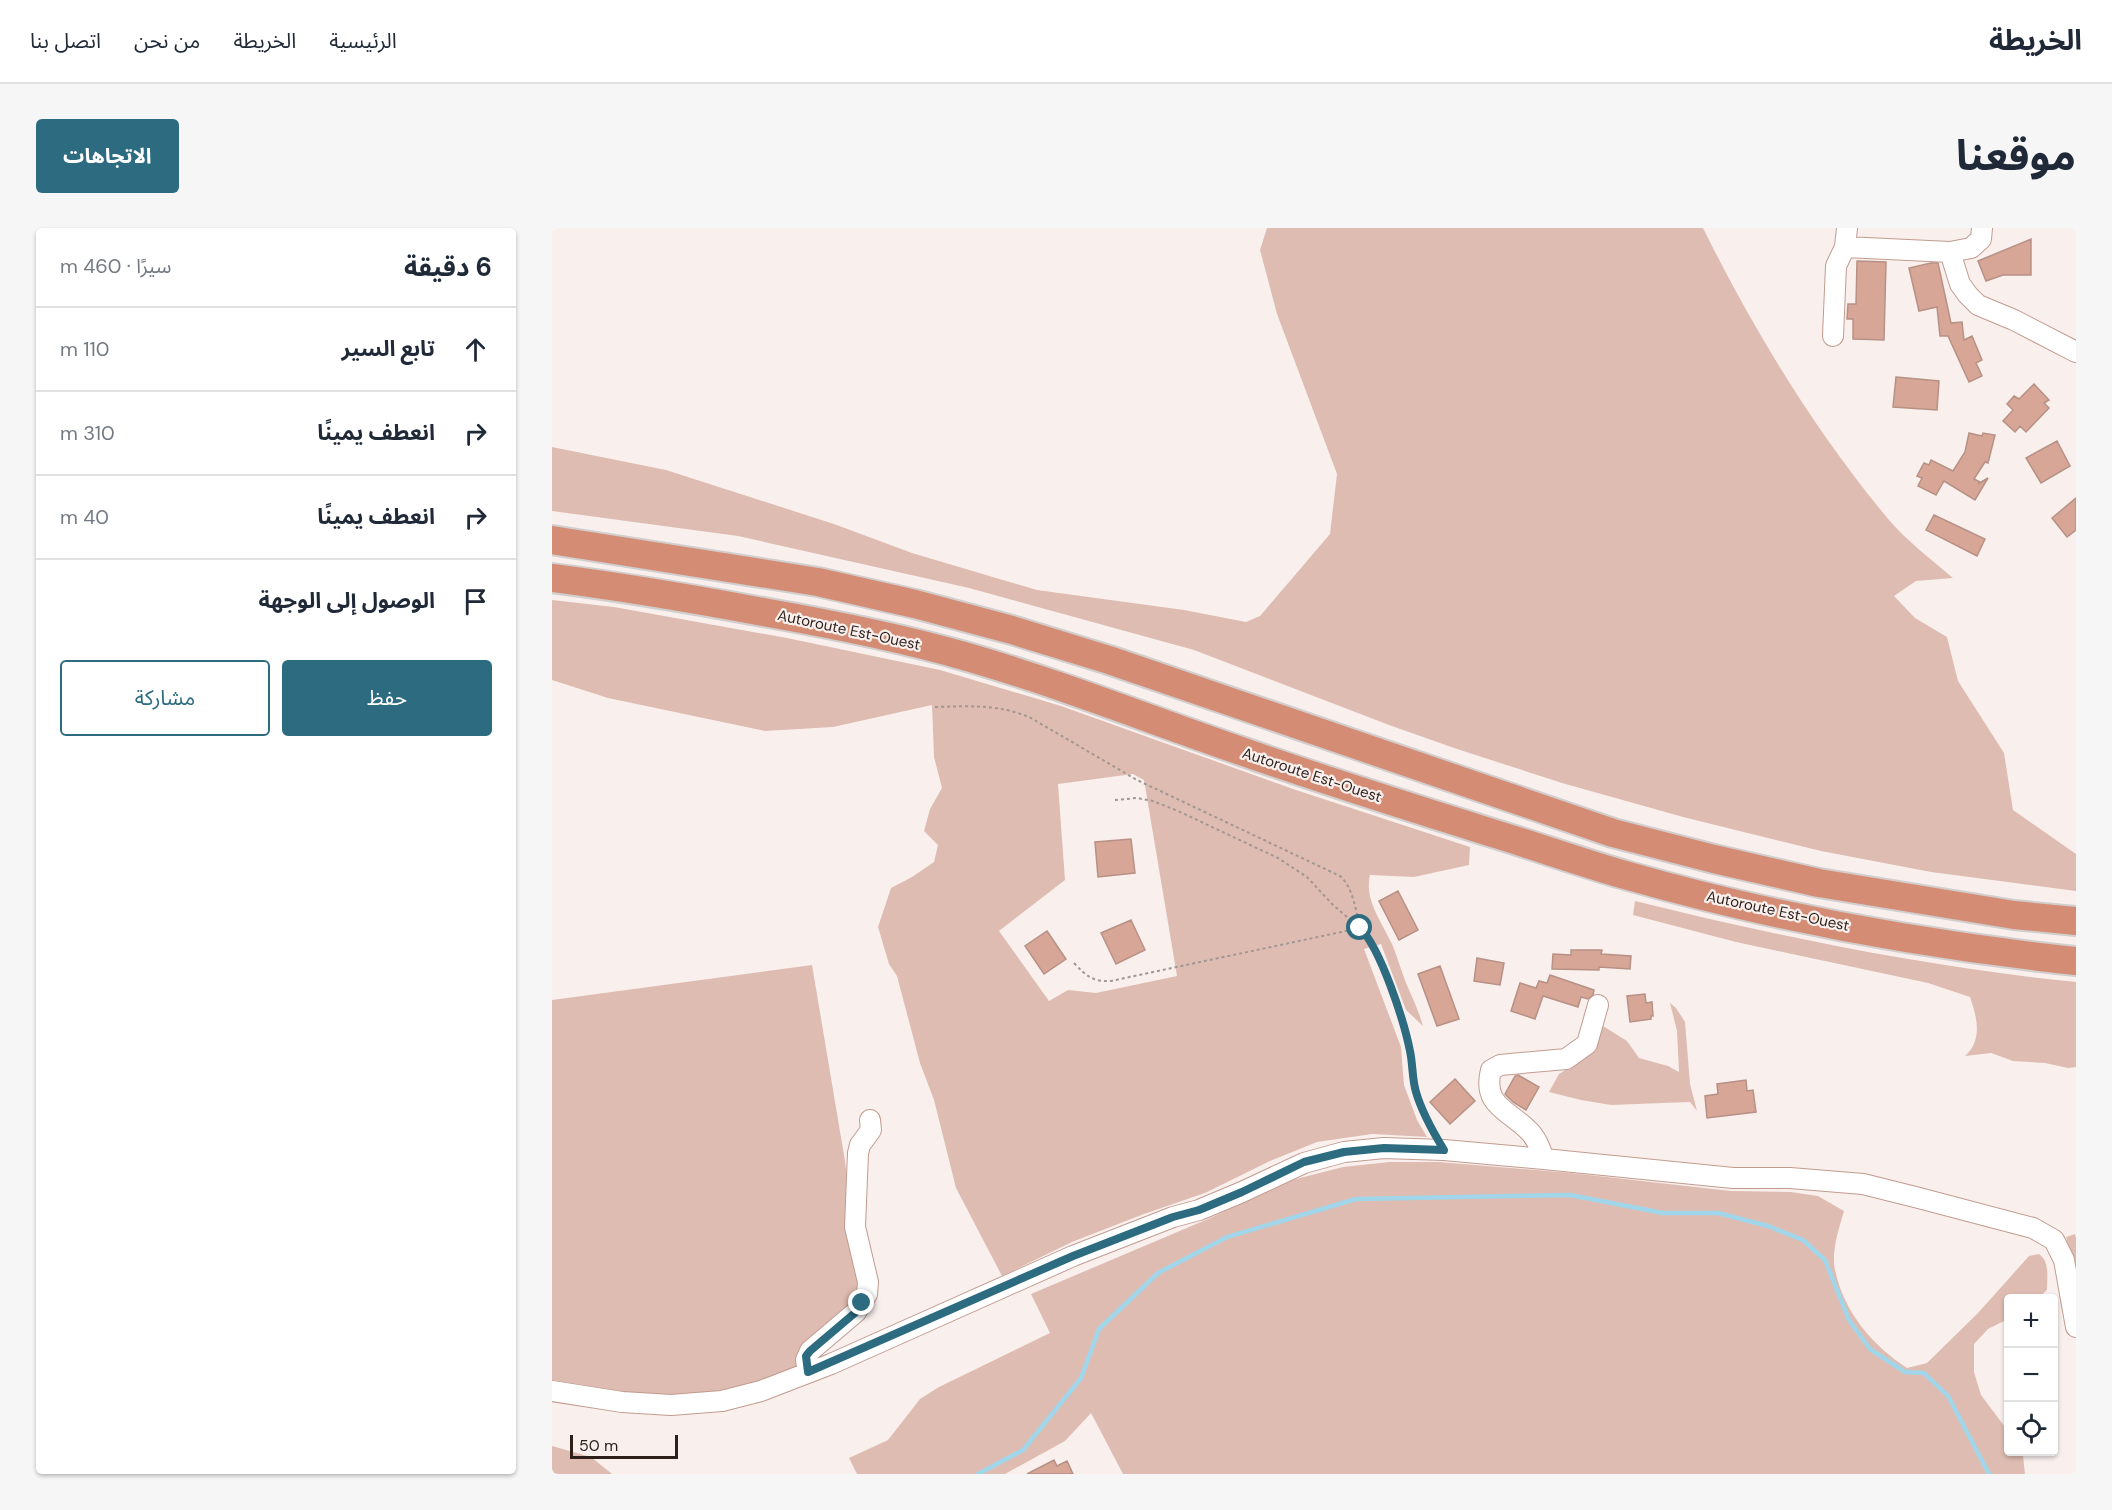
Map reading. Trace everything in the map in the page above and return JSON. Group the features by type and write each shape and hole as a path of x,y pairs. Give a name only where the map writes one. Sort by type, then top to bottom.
{"highway":[{"path":"552,540 818,582 1012,630 1120,663 1569,819 1714,859 1819,883 2014,915 2076,921"},
{"name":"Autoroute Est-Ouest","path":"552,578 644,590 862,630 963,656 1064,686 1240,751 1425,812 1624,875 1678,889 1899,937 2006,954 2076,961"}],"street":[{"path":"1833,336 1836,266 1846,237 1950,252 1971,248 1981,239 1982,228"},
{"path":"1950,252 1960,284 1978,305 2014,320 2076,352"},
{"path":"1544,1159 1537,1141 1528,1129 1505,1114 1492,1099 1488,1080 1491,1070 1500,1065 1566,1059 1587,1044 1598,1005"},
{"path":"808,1372 806,1356 856,1312 867,1293 868,1282 855,1227 858,1153 860,1145 872,1130 870,1120"},
{"path":"552,1391 622,1402 671,1405 722,1401 762,1391 1073,1256 1242,1192 1304,1162 1354,1151 1384,1148 1444,1150 1733,1178 1790,1178 1863,1184 2033,1228 2054,1240 2064,1260 2076,1328"}],"path":[{"path":"935,707 970,706 1001,708 1017,712 1137,780 1340,876 1345,880 1350,891 1360,928"},
{"path":"1115,800 1137,798 1153,801 1278,858 1307,877 1333,905 1368,936 1380,960 1407,1035 1415,1090 1424,1116 1444,1150"},
{"path":"1074,963 1087,977 1099,982 1111,981 1360,928"}],"shaded area":[{"path":"1267,228 1703,228 1743,305 1787,379 1836,451 1896,528 1953,578 1916,581 1894,596 1915,618 1947,637 1958,681 2004,753 2013,810 2076,854 2076,891 1931,872 1821,851 1683,817 1562,783 1454,748 1194,650 969,588 738,536 552,511 552,447 666,470 834,524 912,553 1037,590 1184,610 1246,622 1260,616 1330,534 1337,474 1277,314 1260,250"},
{"path":"552,600 614,607 787,638 940,670 1061,706 1293,789 1470,847 1469,865 1414,877 1370,875 1372,902 1392,944 1423,1026 1406,1010 1381,944 1364,949 1401,1047 1404,1085 1417,1120 1427,1137 1372,1134 1317,1142 1270,1161 1205,1193 1072,1242 1002,1276 956,1188 934,1100 920,1063 897,976 889,964 878,927 891,888 934,862 938,845 924,831 930,809 942,788 934,757 932,705 833,727 765,731 608,698 552,680","holes":["1133,774 1144,780 1177,976 1096,993 1068,990 1049,1001 999,931 1065,880 1058,784"]},
{"path":"1635,901 1744,927 1854,949 1965,968 2076,982 2076,1067 2013,1061 1991,1053 1965,1056 1974,1043 1977,1028 1970,997 1928,983 1736,942 1633,915"},
{"path":"812,965 845,1161 860,1283 858,1296 847,1310 799,1351 799,1366 757,1382 696,1396 632,1393 552,1380 552,1000"},
{"path":"1670,1003 1685,1022 1690,1084 1697,1111 1690,1102 1611,1105 1549,1092 1559,1074 1590,1054 1597,1045 1603,1026 1627,1041 1639,1058 1668,1066 1679,1072 1677,1031"},
{"path":"1389,1162 1439,1162 1571,1173 1731,1191 1791,1192 1818,1196 1844,1211 1836,1240 1834,1263 1845,1300 1871,1338 1907,1368 1927,1363 1978,1313 2029,1256 2039,1254 2046,1265 2047,1290 2042,1294 2004,1294 2004,1321 1988,1329 1974,1344 1974,1372 1981,1395 2004,1426 2004,1456 2023,1456 2025,1474 1123,1474 1091,1413 1065,1441 1005,1474 857,1474 849,1458 888,1440 920,1399 939,1387 1050,1333 1031,1294 1208,1219 1292,1180 1343,1167"},
{"path":"2075,1234 2076,1238 2076,1274 2066,1237"},
{"path":"552,1446 591,1457 612,1474 552,1474"}],"building":[{"path":"2031,239 2031,275 2003,275 1986,281 1978,261"},
{"path":"1857,261 1886,262 1884,340 1853,339 1853,319 1847,319 1848,304 1856,304"},
{"path":"1938,263 1951,323 1962,322 1964,340 1972,336 1982,360 1976,363 1982,376 1969,382 1948,336 1940,336 1937,307 1919,311 1909,268"},
{"path":"1896,377 1939,381 1937,410 1893,407"},
{"path":"2034,384 2049,400 2044,403 2049,408 2026,432 2020,426 2015,432 2003,421 2013,410 2007,404 2014,396 2019,399"},
{"path":"1969,433 1982,436 1983,433 1995,435 1988,463 1985,462 1974,479 1980,482 1978,484 1988,478 1975,500 1944,481 1936,495 1918,486 1922,478 1917,476 1924,463 1929,465 1931,460 1953,471 1965,452"},
{"path":"2057,441 2070,466 2041,483 2026,458"},
{"path":"2076,498 2076,530 2067,537 2052,518"},
{"path":"1934,515 1985,539 1977,556 1926,530"},
{"path":"1131,839 1135,873 1098,877 1095,842"},
{"path":"1398,891 1418,930 1399,940 1379,901"},
{"path":"1131,920 1145,950 1116,964 1101,933"},
{"path":"1047,931 1066,959 1044,974 1025,946"},
{"path":"1571,950 1602,950 1601,954 1631,956 1630,969 1599,967 1599,970 1552,969 1553,954 1571,955"},
{"path":"1477,958 1504,963 1500,985 1474,981"},
{"path":"1440,966 1459,1019 1437,1026 1418,974"},
{"path":"1550,975 1594,990 1593,995 1588,999 1581,997 1578,1007 1543,996 1535,1019 1511,1011 1520,983 1536,988 1539,981 1547,983"},
{"path":"1645,994 1646,1003 1652,1002 1653,1016 1651,1019 1630,1022 1627,996"},
{"path":"1518,1075 1539,1087 1526,1110 1505,1094 1515,1076"},
{"path":"1455,1079 1475,1101 1450,1124 1430,1102"},
{"path":"1746,1080 1747,1091 1753,1090 1756,1112 1707,1118 1705,1096 1718,1094 1717,1084"},
{"path":"1054,1460 1057,1466 1067,1461 1073,1474 1027,1474"}],"waterway":[{"path":"978,1474 1023,1450 1081,1378 1099,1329 1158,1273 1227,1237 1356,1199 1570,1195 1663,1213 1718,1213 1768,1226 1803,1240 1825,1260 1849,1320 1870,1349 1905,1372 1924,1373 1948,1396 1989,1474"}],"route":[{"path":"862,1303 856,1312 806,1356 808,1372 831,1364 1073,1256 1173,1217 1199,1210 1304,1162 1344,1152 1384,1148 1444,1150 1424,1116 1415,1090 1407,1035 1376,950 1360,928"}]}
